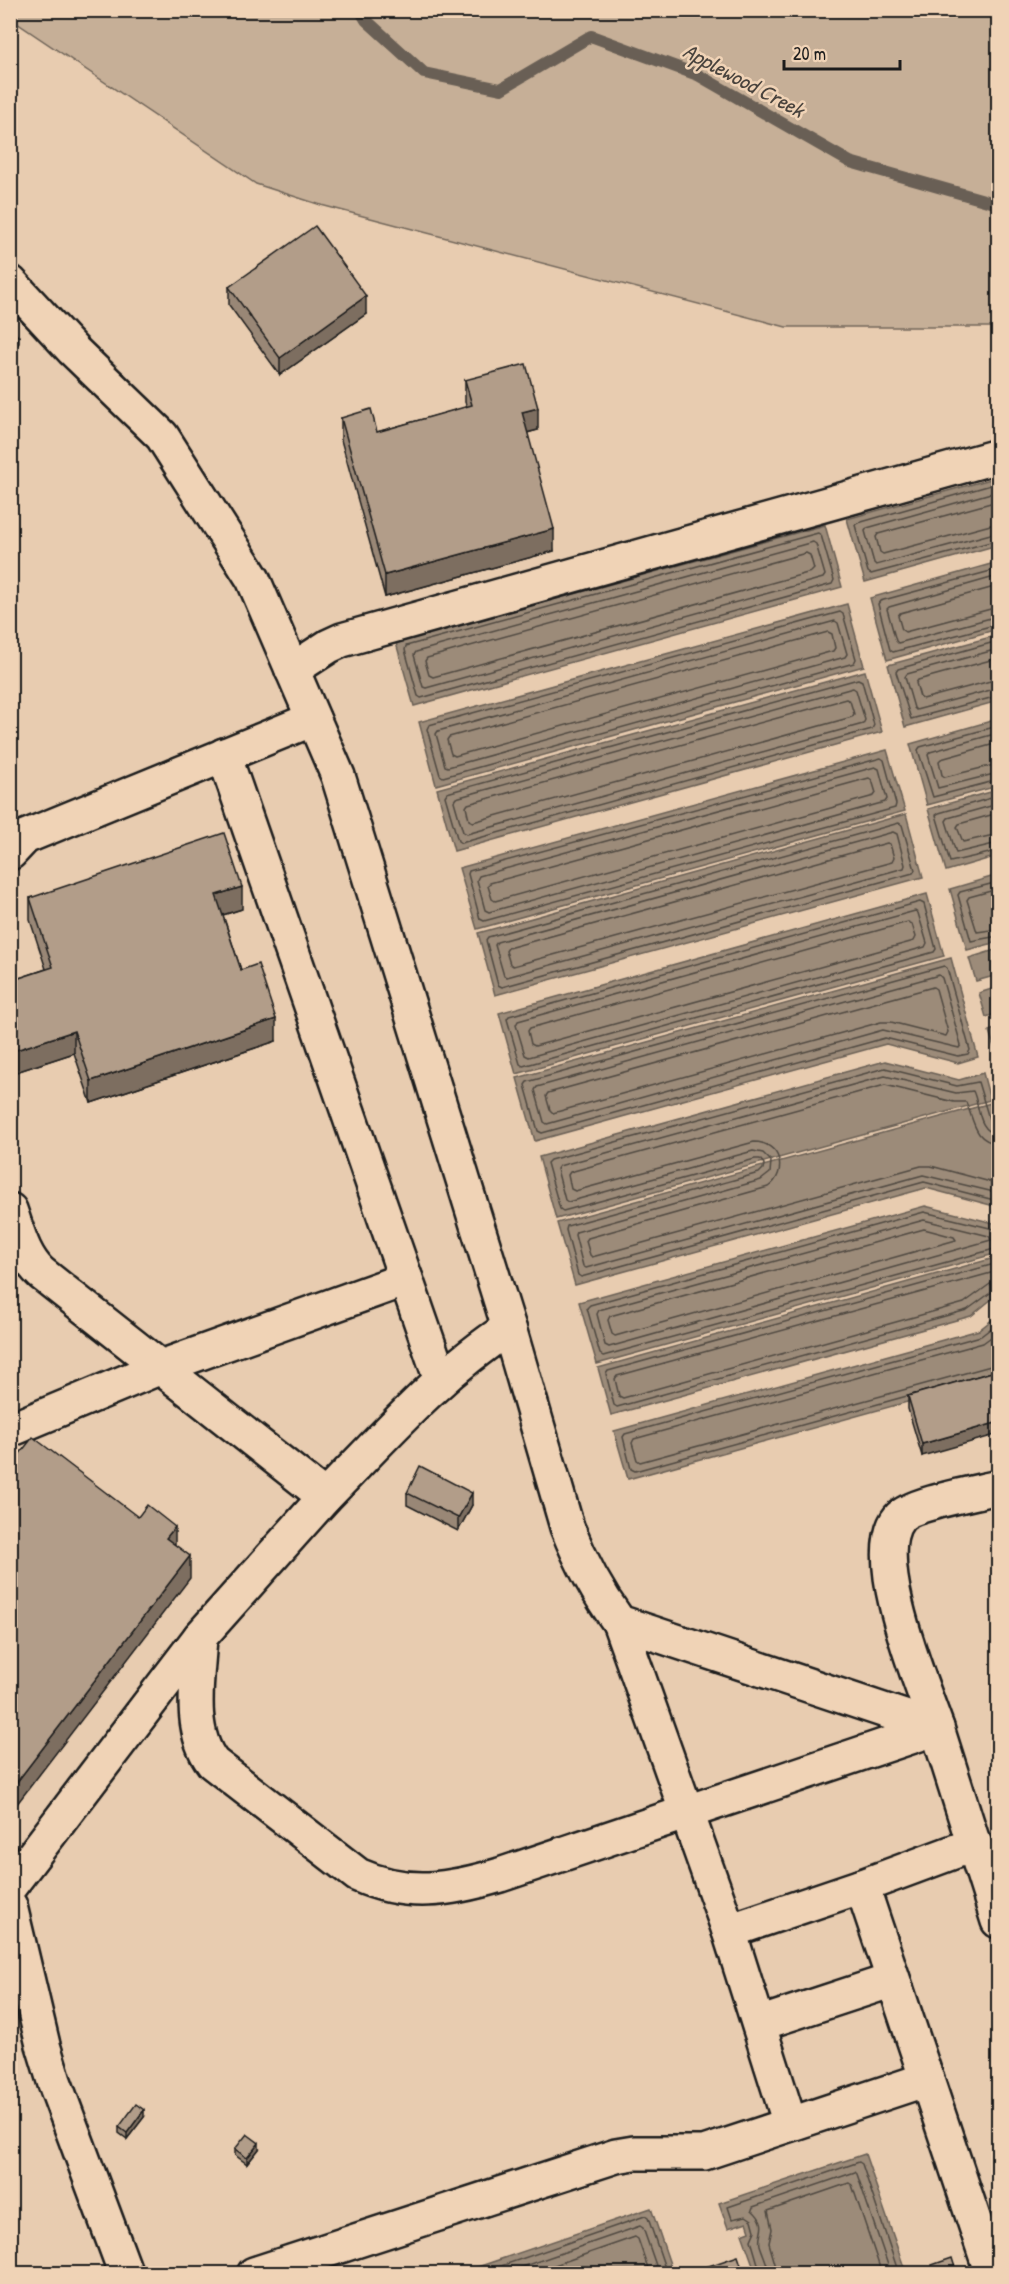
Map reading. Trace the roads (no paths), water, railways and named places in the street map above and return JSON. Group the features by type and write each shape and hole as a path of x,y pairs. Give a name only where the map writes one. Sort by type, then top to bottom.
{"lane":[{"path":"10,282 73,350 162,436 253,579 338,776 509,1329 567,1527 589,1578 619,1622 729,1930 790,2124"},
{"path":"292,670 342,640 999,456"},
{"path":"10,853 25,837 313,719"},
{"path":"224,755 441,1380"},
{"path":"10,1210 24,1250 33,1265 325,1497"},
{"path":"10,1430 161,1367 406,1279"},
{"path":"10,1886 200,1637 325,1497 441,1380 472,1354 509,1329"},
{"path":"999,1487 912,1509 899,1518 893,1532 889,1553 893,1599 999,1921"},
{"path":"619,1622 937,1728"},
{"path":"200,1637 197,1711 200,1737 206,1755 213,1763 358,1875 378,1884 400,1889 447,1888 474,1882 937,1728"},
{"path":"729,1930 862,1886 975,1844"},
{"path":"862,1886 993,2274"},
{"path":"10,1906 43,2045 54,2081 126,2274"},
{"path":"759,2024 893,1980"},
{"path":"254,2274 616,2156 634,2152 698,2154 927,2079"}],"water":[{"path":"998,477 998,545 865,582 847,519"},
{"path":"825,525 842,587 414,706 396,643"},
{"path":"998,562 998,629 887,660 870,598"},
{"path":"847,604 864,666 436,785 419,722"},
{"path":"998,635 998,701 905,727 888,665"},
{"path":"865,671 882,732 454,851 437,789"},
{"path":"998,719 998,786 927,805 910,744"},
{"path":"887,750 905,811 477,929 459,868"},
{"path":"998,790 998,856 946,871 928,809"},
{"path":"906,814 923,877 495,995 478,933"},
{"path":"998,875 998,942 967,950 950,889"},
{"path":"927,894 944,956 516,1074 499,1013"},
{"path":"998,949 998,975 976,981 969,958"},
{"path":"951,958 978,1057 958,1063 886,1044 535,1141 517,1078"},
{"path":"998,987 998,1013 986,1017 979,993"},
{"path":"998,1028 998,1052 996,1053 989,1031"},
{"path":"885,1061 959,1080 983,1073 990,1100 556,1219 539,1157"},
{"path":"991,1103 998,1130 998,1207 926,1188 575,1285 557,1223"},
{"path":"925,1206 998,1224 998,1253 597,1364 579,1302"},
{"path":"998,1257 998,1294 971,1316 611,1415 598,1368"},
{"path":"998,1315 998,1377 628,1479 614,1431 979,1330"},
{"path":"865,2154 906,2273 756,2273 742,2234 750,2231 747,2222 728,2228 719,2203"},
{"path":"651,2208 673,2273 460,2273"}],"waterway":[{"name":"Applewood Creek","path":"360,10 366,20 424,73 501,89 591,36 698,75 850,162 998,204"}]}
